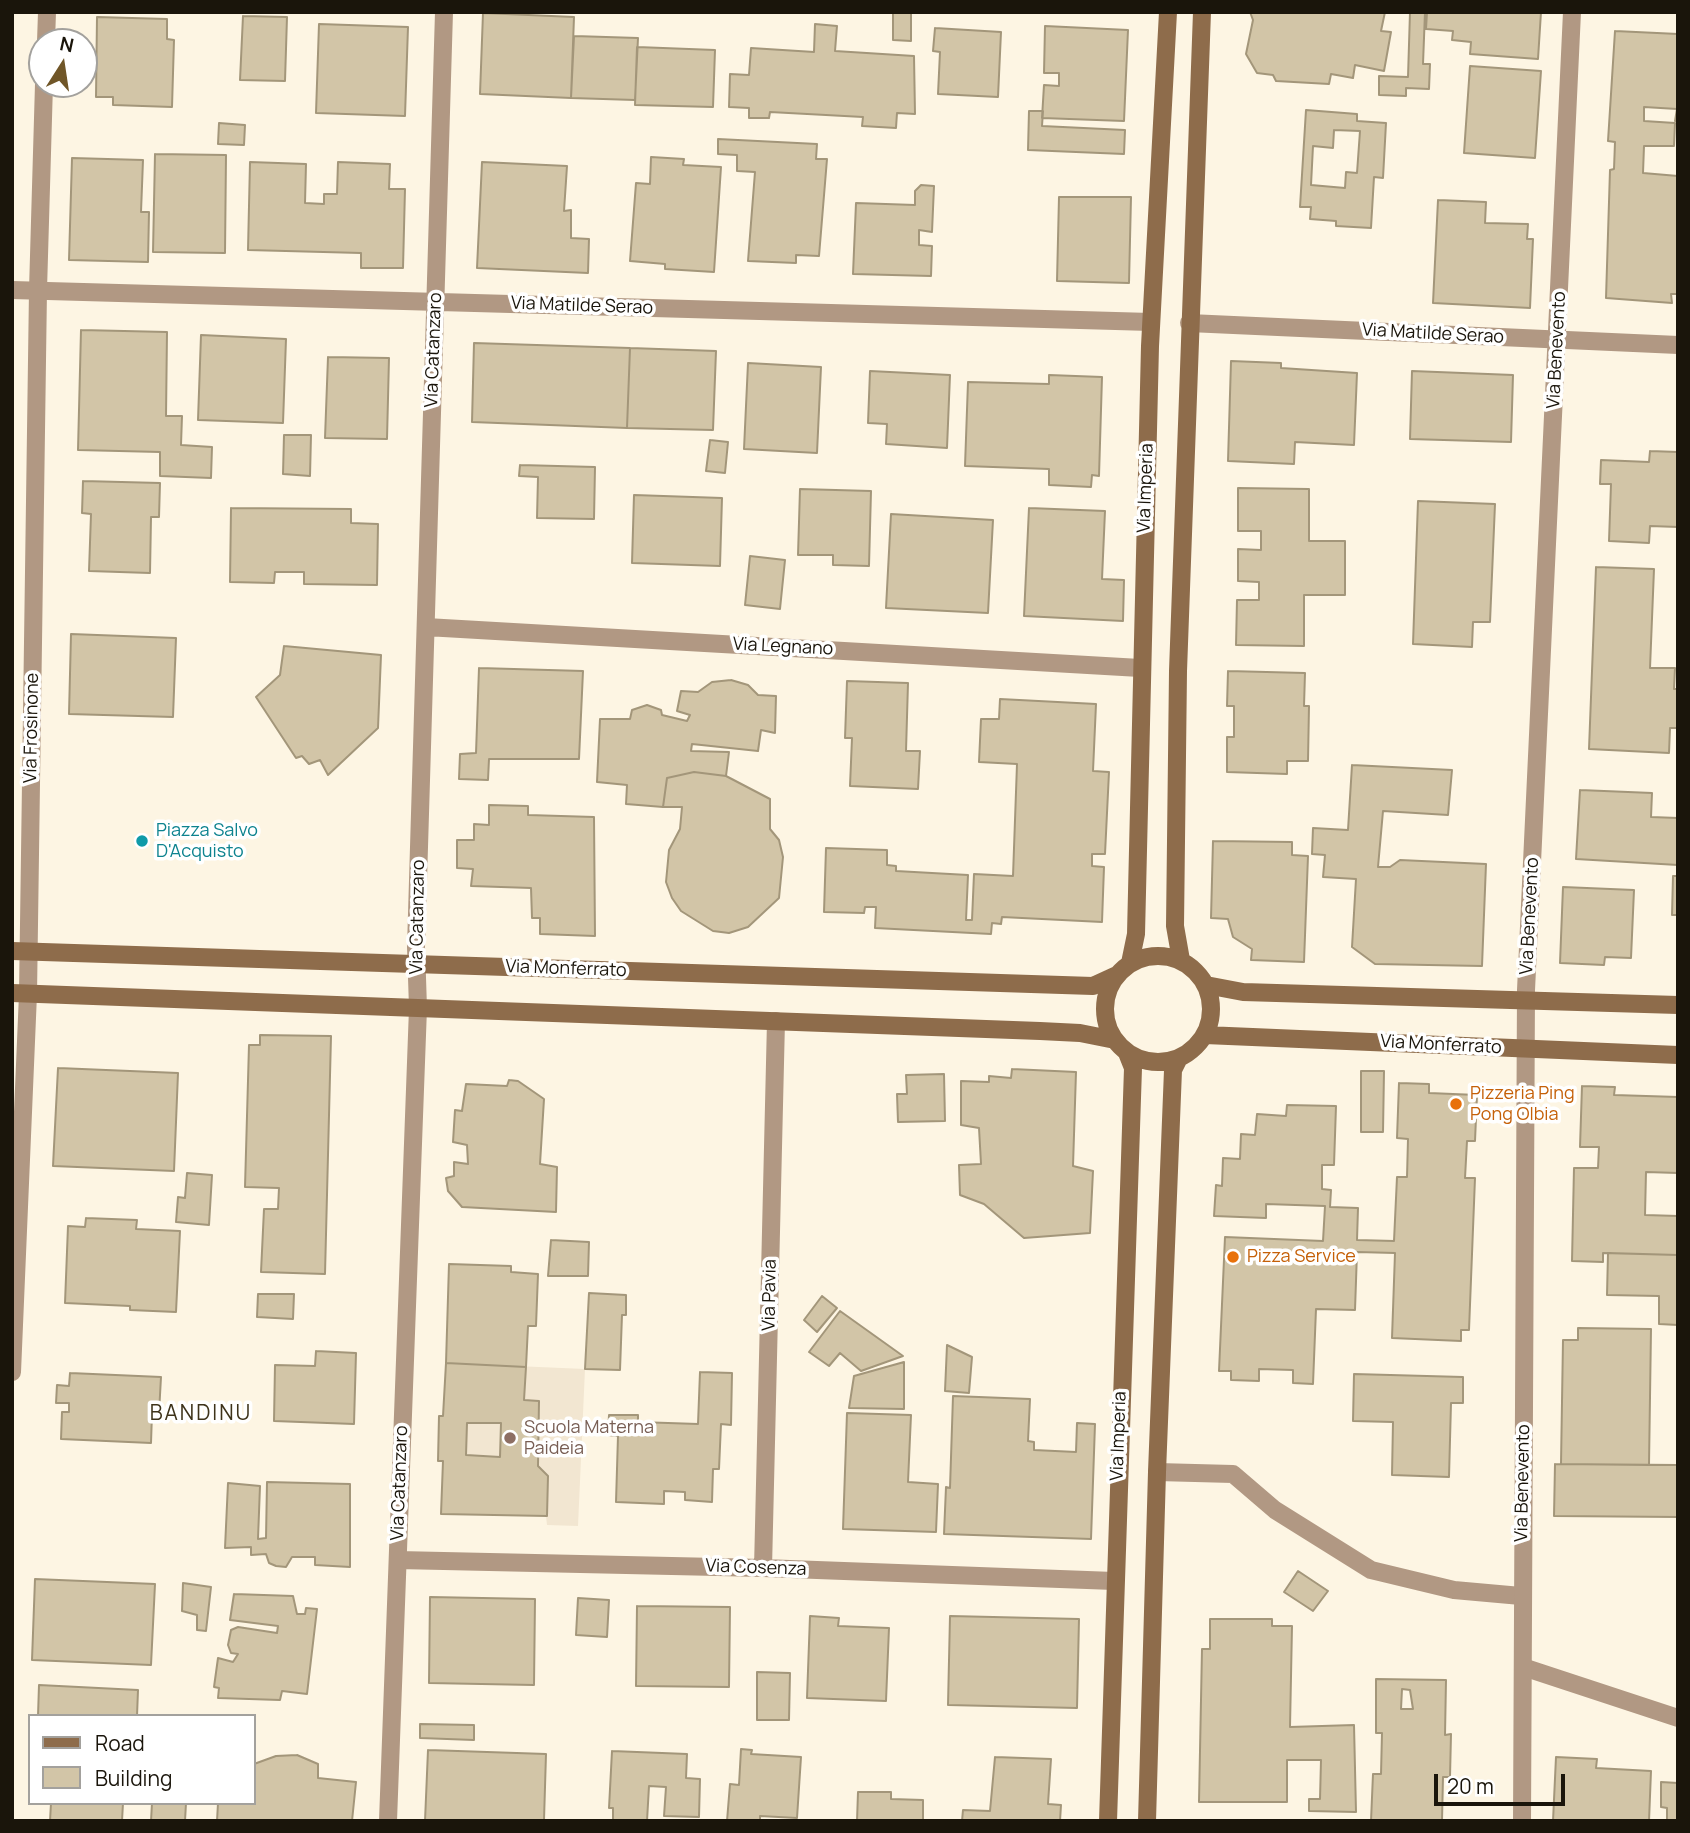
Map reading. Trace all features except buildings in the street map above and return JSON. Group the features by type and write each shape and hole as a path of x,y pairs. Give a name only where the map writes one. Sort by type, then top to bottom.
{"street":[{"name":"Via Catanzaro","path":"388,1821 418,1008 416,964 444,12"},
{"name":"Via Imperia","path":"1123,969 1136,934 1140,668 1151,323 1168,12"},
{"path":"1181,960 1175,926 1175,895 1189,323 1202,12"},
{"name":"Via Benevento","path":"1522,1821 1521,1596 1528,1049 1526,1000 1572,12"},
{"name":"Via Frosinone","path":"12,1372 44,98"},
{"name":"Via Matilde Serao","path":"12,290 1151,323"},
{"name":"Via Matilde Serao","path":"1189,323 1678,345"},
{"name":"Via Legnano","path":"426,627 1140,668"},
{"name":"Via Monferrato","path":"21,951 1093,986 1123,969"},
{"path":"1121,1046 1107,1024 1105,1007 1108,990 1123,969 1146,957 1164,956 1181,960 1196,970 1212,1001 1211,1019 1205,1035 1179,1058 1173,1070 1147,1821"},
{"path":"1206,985 1243,992 1678,1005"},
{"path":"20,993 1080,1033 1121,1046 1144,1060 1161,1062 1179,1058"},
{"name":"Via Pavia","path":"763,1568 776,1021"},
{"name":"Via Monferrato","path":"1205,1035 1678,1055"},
{"name":"Via Imperia","path":"1108,1821 1133,1068 1121,1046"},
{"path":"1157,1472 1233,1474 1275,1510 1371,1570 1454,1590 1521,1596"},
{"name":"Via Cosenza","path":"398,1560 763,1568 1114,1581"},
{"path":"1523,1667 1678,1718"}],"shaded area":[{"name":"Scuola Materna Paideia","path":"446,1363 585,1369 578,1526 547,1525 546,1516 441,1514 443,1461 438,1461 439,1416 443,1416"}],"place":[{"name":"Piazza Salvo D'Acquisto","path":"142,841"},
{"name":"Pizzeria Ping Pong Olbia","path":"1456,1104"},
{"name":"Pizza Service","path":"1233,1257"},
{"name":"Scuola Materna Paideia","path":"510,1438"}],"district":[{"name":"BANDINU","path":"201,1414"}]}
